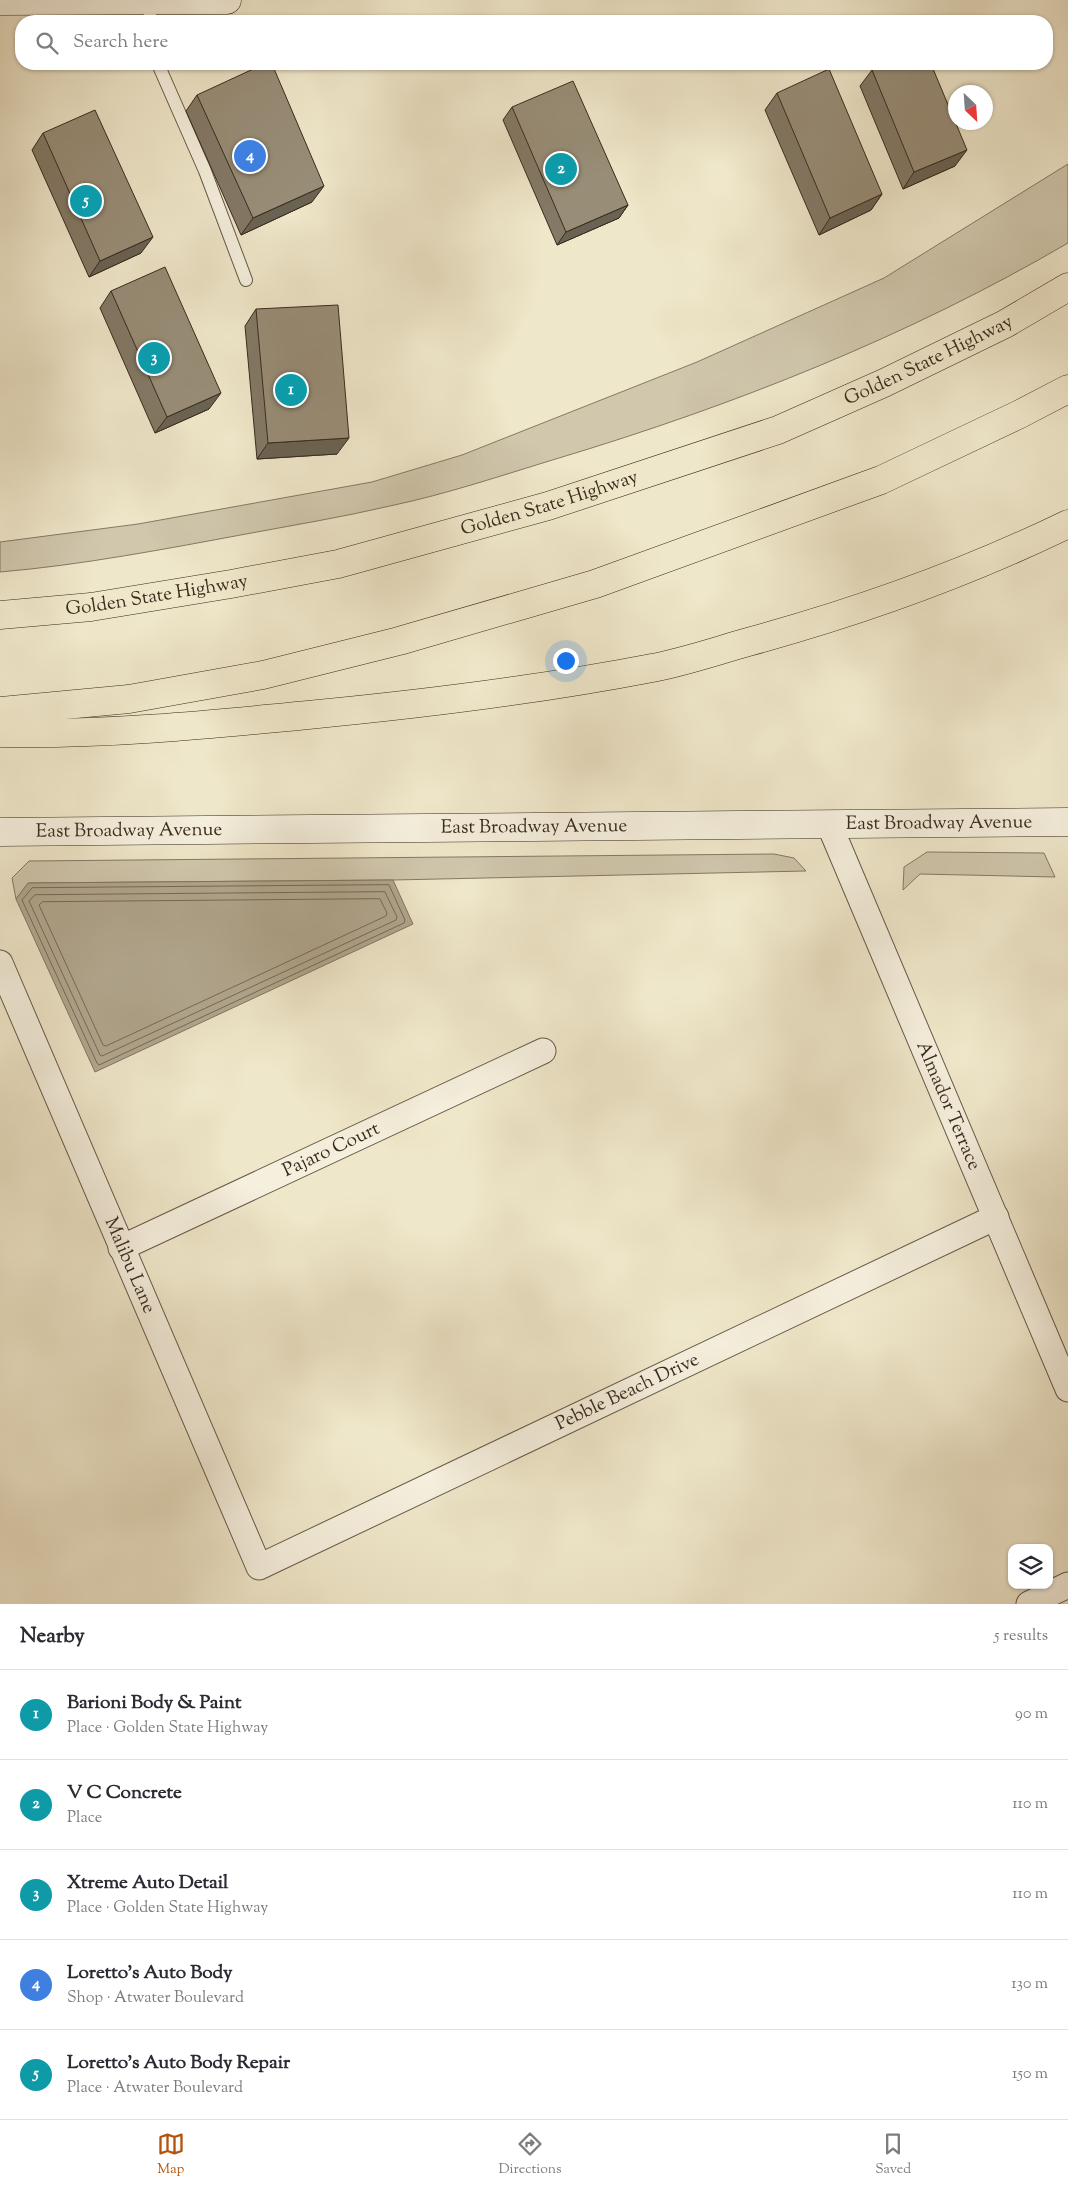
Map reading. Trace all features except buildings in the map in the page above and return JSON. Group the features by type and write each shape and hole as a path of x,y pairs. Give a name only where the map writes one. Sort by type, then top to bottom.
{"highway":[{"name":"Golden State Highway","path":"0,615 91,607 338,564 548,506 778,430 884,383 970,341 1004,324 1068,287"},
{"path":"0,711 129,699 262,675 400,641 595,584 881,480 1068,389"},
{"path":"0,733 50,734 196,726 410,706 526,690 655,668 830,619 947,578 1068,524"}],"main road":[{"path":"0,1 227,0"},
{"name":"East Broadway Avenue","path":"0,832 1068,822"}],"street":[{"name":"Almador Terrace","path":"829,824 1068,1389"},
{"name":"Malibu Lane","path":"0,963 259,1567"},
{"name":"Pajaro Court","path":"121,1248 542,1051"},
{"name":"Pebble Beach Drive","path":"259,1567 996,1217"},
{"path":"1029,1604 1068,1585"}],"lane":[{"path":"150,0 150,15"},
{"path":"161,70 205,171 246,280"}],"shaded area":[{"path":"1068,164 1068,243 1008,277 883,338 820,366 755,391 625,437 433,496 372,510 154,551 93,561 0,572 0,542 138,524 372,482 462,455 697,362 884,278"},
{"path":"927,852 1044,853 1055,877 920,874 903,890 904,867"},
{"path":"774,854 794,858 806,871 393,880 29,883 16,899 12,878 29,861"}],"water":[{"path":"393,880 413,924 95,1072 16,899 28,883"}],"place":[{"name":"Loretto's Auto Body","path":"250,156"},
{"name":"V C Concrete","path":"561,169"},
{"name":"Loretto's Auto Body Repair","path":"86,201"},
{"name":"Xtreme Auto Detail","path":"154,358"},
{"name":"Barioni Body & Paint","path":"291,390"}]}
